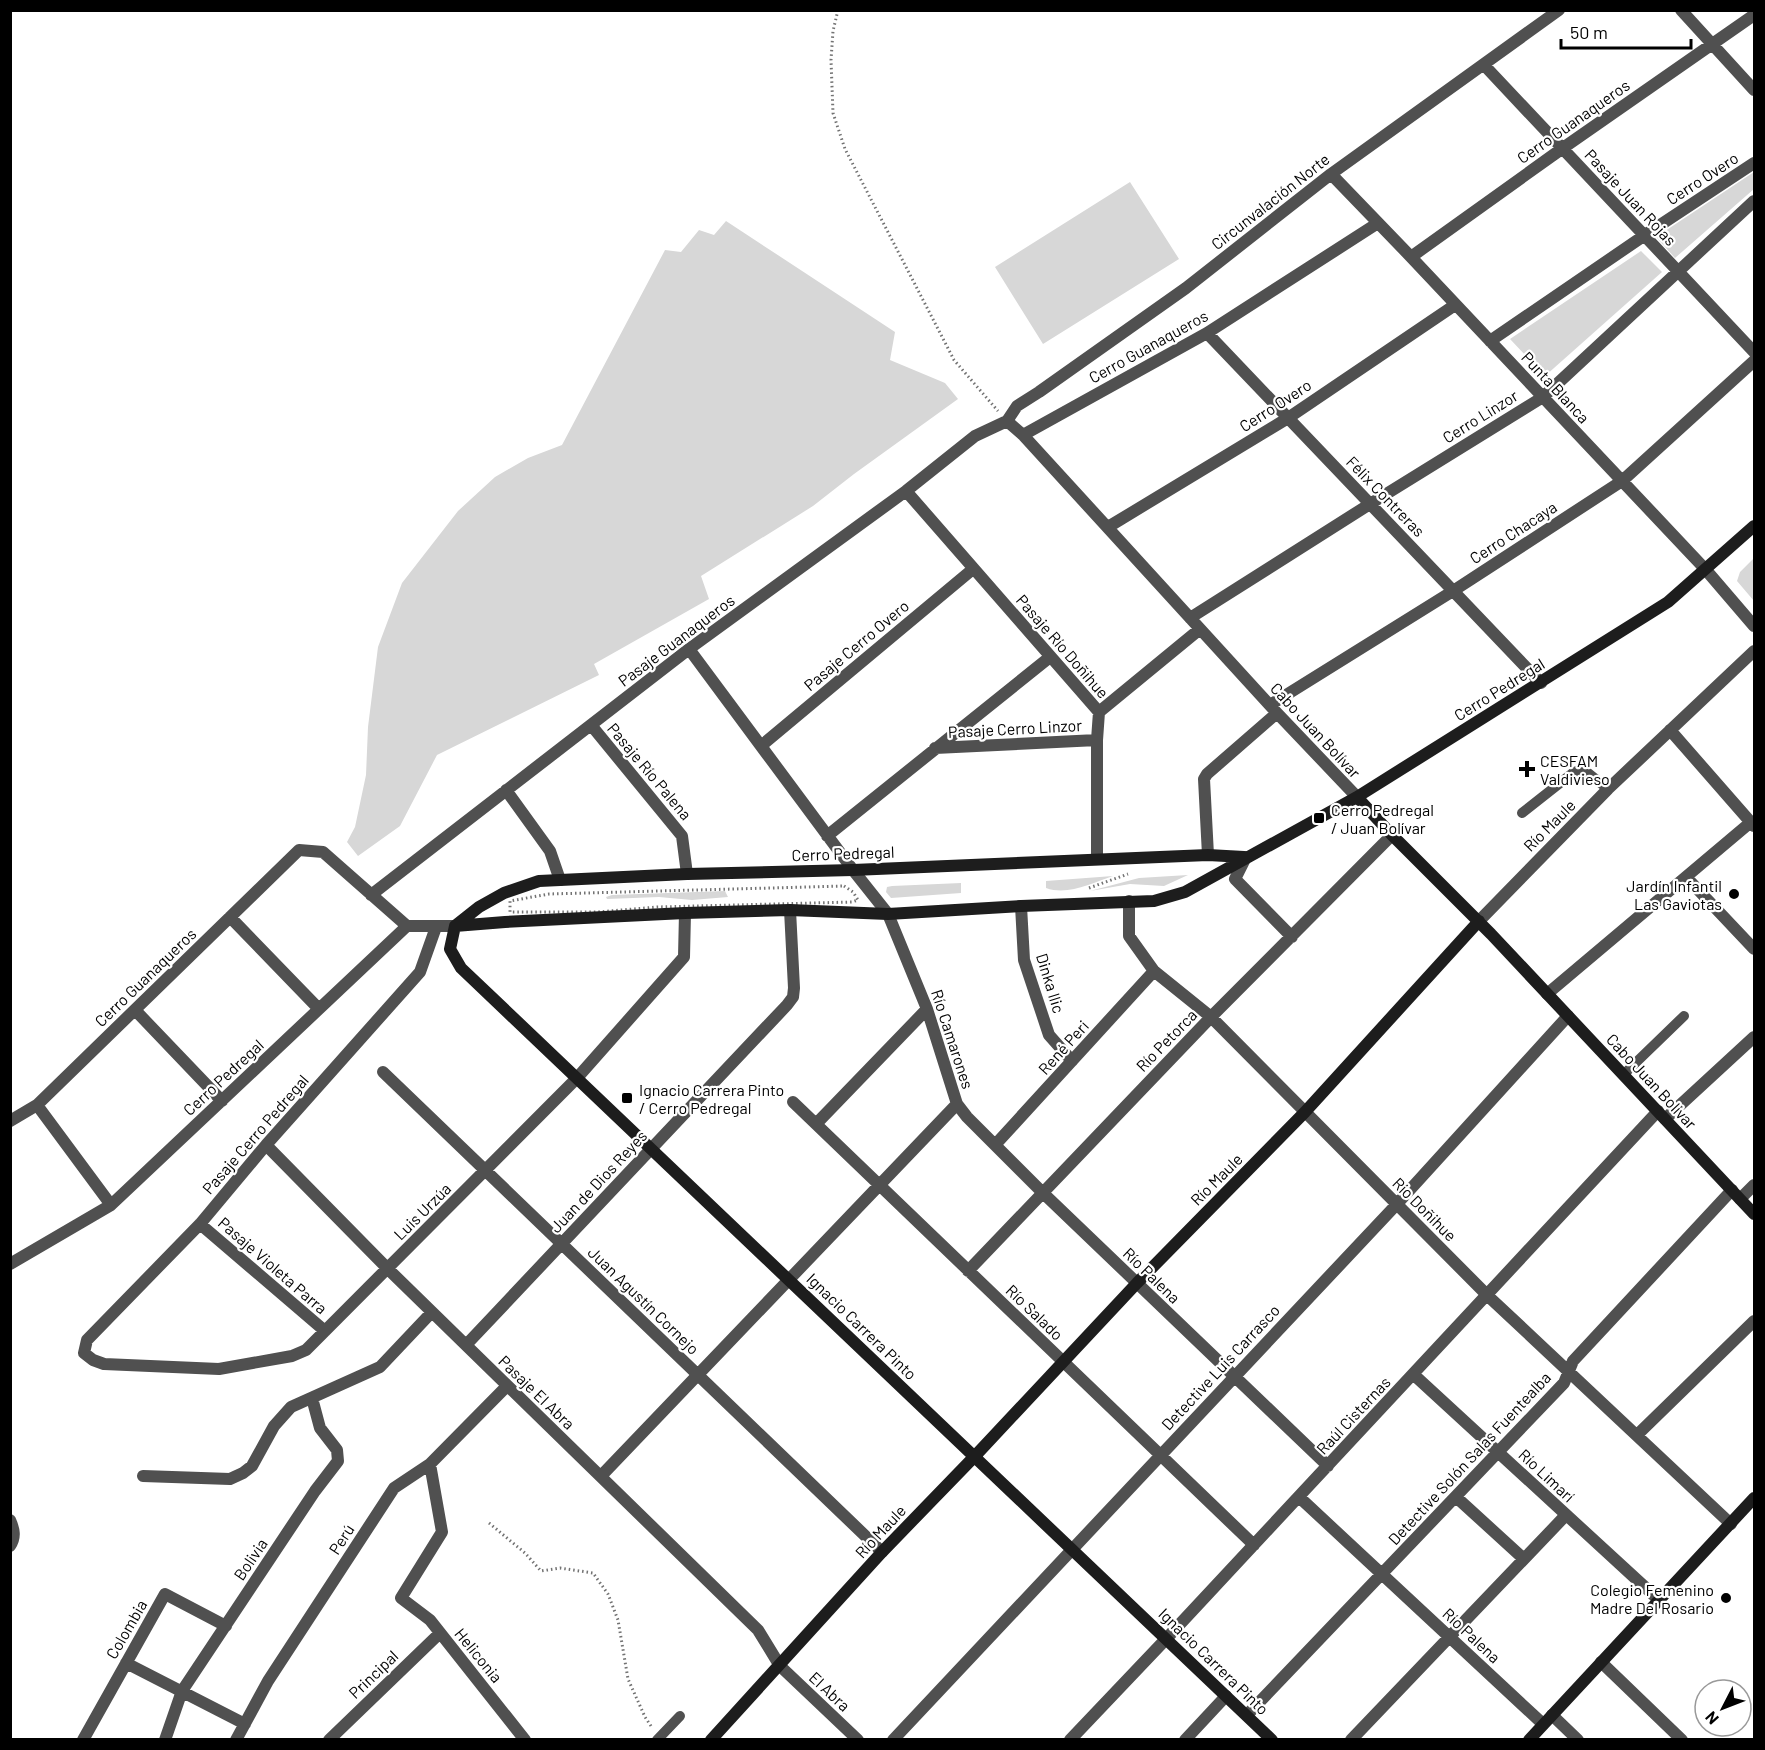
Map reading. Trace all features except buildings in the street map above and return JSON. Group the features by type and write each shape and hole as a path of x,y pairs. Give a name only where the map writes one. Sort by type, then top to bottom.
{"street":[{"name":"Circunvalación Norte","path":"1007,421 1017,406 1186,288 1331,174 1559,10"},
{"path":"1682,10 1755,90"},
{"name":"Cerro Guanaqueros","path":"1411,257 1755,15"},
{"name":"Pasaje Juan Rojas","path":"1484,65 1755,352"},
{"name":"Cerro Overo","path":"1490,341 1645,235 1755,164"},
{"name":"Punta Blanca","path":"1331,174 1706,570 1755,626"},
{"name":"Cerro Linzor","path":"1190,618 1543,397 1755,201"},
{"name":"Cerro Guanaqueros","path":"1023,435 1207,333 1378,223"},
{"name":"Cerro Overo","path":"1108,527 1288,418 1455,305"},
{"name":"Félix Contreras","path":"1207,333 1541,683"},
{"name":"Cerro Chacaya","path":"1208,855 1204,779 1274,709 1622,481 1755,361"},
{"name":"Cabo Juan Bolívar","path":"1007,421 1023,435 1392,836 1479,921 1755,1214"},
{"name":"Pasaje Guanaqueros","path":"371,895 689,650 906,491 975,436 1007,421"},
{"name":"Pasaje Río Doñihue","path":"906,491 1099,712 1097,859"},
{"name":"Cerro Pedregal","path":"10,1264 111,1205 406,926 436,927 685,913 790,910 888,914 1154,901 1185,892 1357,796 1668,602 1755,526"},
{"name":"Pasaje Cerro Overo","path":"761,746 973,568"},
{"name":"Pasaje Cerro Linzor","path":"1099,712 1200,629"},
{"name":"Río Camarones","path":"601,1476 957,1104 927,1009 888,914 689,650"},
{"name":"Río Maule","path":"711,1740 882,1552 1137,1283 1305,1112 1479,921 1608,789 1755,651"},
{"name":"Pasaje Cerro Linzor","path":"827,836 1050,657"},
{"name":"Pasaje Río Palena","path":"591,725 682,836 687,874"},
{"path":"1547,994 1753,824 1670,730"},
{"name":"Pasaje Cerro Linzor","path":"935,748 1097,740"},
{"path":"506,790 550,851 560,880"},
{"name":"Río Petorca","path":"968,1270 1211,1017 1392,836"},
{"name":"Cerro Guanaqueros","path":"10,1120 37,1105 299,850 323,852 371,895"},
{"name":"Cerro Pedregal","path":"455,926 479,907 504,892 539,881 1208,855 1246,857"},
{"path":"1246,857 1235,879 1292,937"},
{"path":"1687,878 1755,949"},
{"path":"371,895 406,926"},
{"name":"Río Doñihue","path":"1129,901 1129,936 1154,971 1211,1017 1487,1295 1731,1524"},
{"name":"Dinka llic","path":"1021,906 1024,960 1049,1035 1072,1062"},
{"name":"Juan de Dios Reyes","path":"466,1345 787,1005 793,996 794,988 790,910"},
{"name":"Luis Urzúa","path":"84,1353 104,1364 219,1369 292,1356 306,1350 577,1078 684,957 685,913"},
{"path":"230,918 319,1009"},
{"name":"Ignacio Carrera Pinto","path":"455,926 450,949 461,968 1272,1740"},
{"name":"Pasaje Cerro Pedregal","path":"84,1353 87,1340 200,1224 266,1145 420,972 436,927"},
{"name":"René Peri","path":"995,1145 1154,971"},
{"path":"816,1124 927,1009"},
{"path":"135,1010 222,1101"},
{"name":"Detective Luis Carrasco","path":"893,1740 1397,1204 1568,1016"},
{"name":"Raúl Cisternas","path":"1070,1740 1487,1295 1661,1115 1755,1037"},
{"name":"Juan Agustín Cornejo","path":"383,1072 882,1552"},
{"name":"Río Salado","path":"793,1102 1254,1545"},
{"name":"Río Palena","path":"957,1104 967,1117 1042,1192 1328,1466"},
{"path":"37,1105 111,1205"},
{"name":"Pasaje El Abra","path":"266,1145 388,1269 758,1630 780,1666"},
{"name":"Detective Solón Salas Fuentealba","path":"1247,1715 1564,1383 1573,1361 1736,1194 1755,1185"},
{"name":"Pasaje Violeta Parra","path":"200,1224 325,1331"},
{"path":"143,1476 230,1479 243,1473 252,1466 274,1426 291,1407 380,1367 432,1312"},
{"path":"1637,1435 1755,1321"},
{"name":"Río Limarí","path":"1413,1374 1659,1600"},
{"name":"Perú","path":"236,1740 268,1681 394,1488 430,1464 507,1386"},
{"name":"Bolivia","path":"165,1740 182,1691 315,1491 338,1461 337,1450 320,1428 312,1398"},
{"name":"Heliconia","path":"430,1464 442,1532 402,1598 430,1620 525,1740"},
{"name":"Río Palena","path":"1299,1497 1450,1637 1547,1719"},
{"path":"1456,1497 1524,1559"},
{"path":"1529,1740 1755,1498"},
{"path":"1352,1740 1566,1515"},
{"path":"10,1520 14,1527 14,1540 10,1546"},
{"name":"Colombia","path":"82,1740 165,1594 226,1626"},
{"name":"Principal","path":"329,1740 440,1633"},
{"path":"1601,1662 1682,1740"},
{"path":"126,1663 245,1724"},
{"name":"El Abra","path":"780,1666 858,1740"},
{"path":"1185,1740 1226,1696"},
{"path":"1547,1719 1578,1740"}],"lane":[{"path":"1522,813 1574,772 1583,770 1608,789"},
{"path":"1623,1075 1684,1016"},
{"path":"658,1738 680,1716"}],"path":[{"path":"838,10 833,31 831,60 833,113 845,149 954,360 1007,421"},
{"path":"1080,891 1136,872 1112,873"},
{"path":"489,1523 525,1553 541,1571 560,1568 593,1574 608,1594 618,1620 628,1679 645,1717 658,1738"}],"shaded area":[{"path":"1754,172 1754,189 1675,258 1656,237"},
{"path":"1130,182 1179,259 1043,344 995,267"},
{"path":"726,221 895,332 890,360 945,383 958,399 813,506 701,576 709,599 594,664 599,675 437,755 400,826 358,856 347,842 355,827 366,775 368,727 378,647 402,583 458,511 495,477 528,458 562,445 665,250 681,252 699,230 714,235"},
{"path":"1641,251 1662,272 1545,376 1510,339"},
{"path":"1754,558 1754,601 1737,581 1740,572"},
{"path":"1188,875 1164,886 1130,884 1090,891 1139,878"},
{"path":"1113,876 1071,890 1046,888 1046,881"},
{"path":"961,883 961,893 891,898 886,892 887,887 892,886"},
{"path":"725,891 728,897 692,900 659,897 607,899 606,897 612,895"}],"place":[{"name":"CESFAM Valdivieso","path":"1527,769"},
{"name":"Cerro Pedregal / Juan Bolívar","path":"1319,818"},
{"name":"Jardín Infantil Las Gaviotas","path":"1734,894"},
{"name":"Ignacio Carrera Pinto / Cerro Pedregal","path":"627,1098"},
{"name":"Colegio Femenino Madre Del Rosario","path":"1726,1598"}]}
